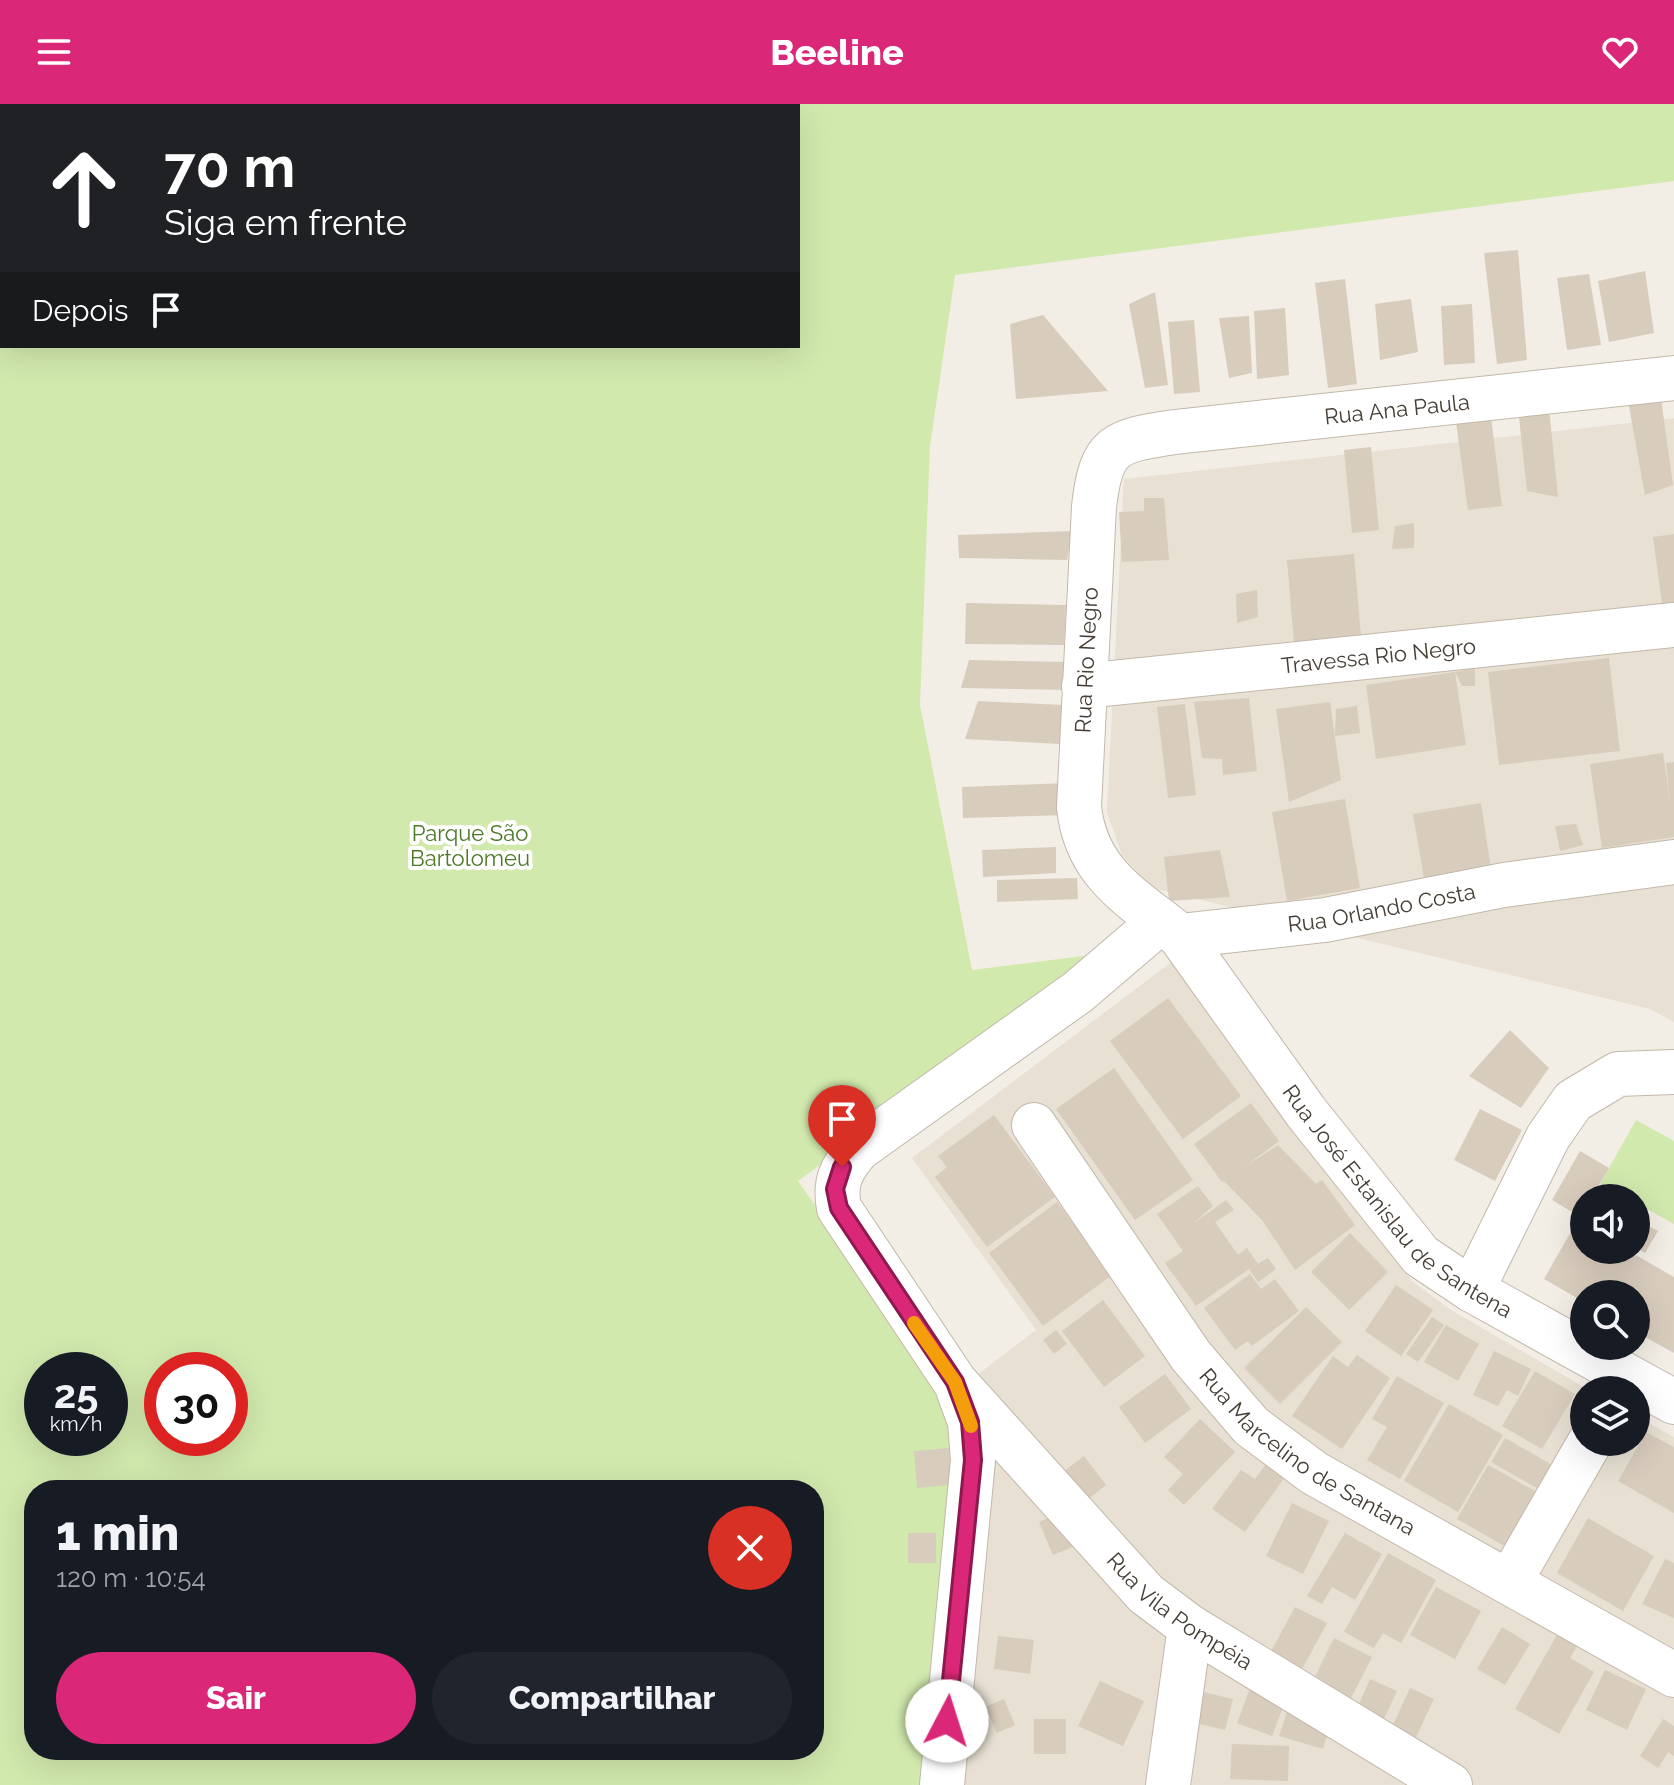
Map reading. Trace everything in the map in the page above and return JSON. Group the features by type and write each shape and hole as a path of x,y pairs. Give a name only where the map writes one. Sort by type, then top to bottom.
{"street":[{"name":"Rua Ana Paula","path":"1120,445 1175,432 1674,378"},
{"name":"Rua Rio Negro","path":"1120,445 1101,462 1096,484 1079,807 1082,835 1108,878 1170,928"},
{"name":"Travessa Rio Negro","path":"1084,686 1674,625"},
{"name":"Rua Orlando Costa","path":"1170,928 1325,920 1504,885 1674,862"},
{"name":"Rua José Estanislau de Santena","path":"1170,928 1306,1112 1421,1256 1613,1376"},
{"path":"942,1785 973,1460 970,1422 955,1382 847,1224 835,1189 842,1167 858,1149 1170,928"},
{"path":"1472,1290 1548,1137 1573,1101 1618,1074 1674,1072"},
{"name":"Rua Marcelino de Santana","path":"1034,1125 1191,1356 1251,1426 1314,1473 1674,1675"},
{"name":"Rua Vila Pompéia","path":"955,1382 1146,1594 1190,1627 1450,1785"},
{"name":"Rua José Estanislau de Santena","path":"1650,1393 1674,1402"},
{"path":"1510,1581 1582,1456"},
{"path":"1168,1785 1190,1627"}],"shaded area":[{"path":"1674,418 1674,1022 1650,1009 1152,888 1122,855 1107,812 1124,479"},
{"path":"1178,957 1412,1281 1451,1310 1570,1379 1570,1456 1650,1456 1650,1424 1674,1437 1674,1785 961,1785 969,1381 1036,1330 912,1158"}],"green space":[{"name":"Parque São Bartolomeu","path":"800,104 1674,104 1674,181 955,275 930,446 920,705 972,970 1099,954 1055,994 798,1181 945,1390 959,1418 937,1785 0,1785 0,348 800,348"},
{"path":"1636,1120 1674,1141 1674,1224 1650,1211 1650,1184 1600,1184"}],"building":[{"path":"1518,250 1527,360 1497,364 1484,253"},
{"path":"1645,271 1654,333 1609,342 1598,281"},
{"path":"1589,274 1601,345 1567,350 1557,278"},
{"path":"1345,279 1357,384 1328,388 1315,283"},
{"path":"1155,292 1168,385 1145,388 1129,304"},
{"path":"1411,299 1418,352 1380,360 1375,304"},
{"path":"1472,304 1475,363 1444,365 1441,306"},
{"path":"1285,308 1289,375 1257,379 1254,311"},
{"path":"1043,315 1108,391 1016,399 1010,324"},
{"path":"1249,316 1252,373 1229,378 1219,318"},
{"path":"1194,320 1200,392 1174,394 1168,322"},
{"path":"1660,391 1673,485 1645,495 1628,401"},
{"path":"1548,398 1558,497 1527,491 1518,408"},
{"path":"1491,417 1502,506 1468,510 1456,422"},
{"path":"1371,447 1379,530 1352,533 1344,450"},
{"path":"1144,498 1164,498 1169,560 1122,562 1119,512 1144,511"},
{"path":"1414,523 1414,548 1392,549 1395,526"},
{"path":"1072,531 1067,560 959,558 958,535"},
{"path":"1674,534 1674,602 1662,604 1653,537"},
{"path":"1354,554 1361,637 1294,643 1287,560"},
{"path":"1257,590 1258,617 1237,623 1236,594"},
{"path":"966,603 1066,605 1064,645 965,644"},
{"path":"1609,658 1620,751 1499,765 1488,672"},
{"path":"969,660 1070,662 1069,690 961,688"},
{"path":"1475,668 1475,686 1462,686 1455,672"},
{"path":"1455,672 1466,745 1376,759 1366,685"},
{"path":"1249,698 1257,771 1223,775 1222,759 1202,758 1194,702"},
{"path":"978,701 1063,705 1061,744 965,739"},
{"path":"1330,702 1341,780 1289,802 1276,709"},
{"path":"1185,704 1196,795 1168,798 1157,707"},
{"path":"1357,706 1360,733 1335,736 1336,709"},
{"path":"1663,753 1670,802 1666,763 1674,762 1674,837 1602,848 1590,764"},
{"path":"1066,783 1067,815 963,818 962,787"},
{"path":"1345,799 1360,888 1287,901 1272,812"},
{"path":"1481,803 1491,869 1424,879 1413,814"},
{"path":"1576,824 1583,845 1560,851 1555,826"},
{"path":"1056,847 1056,873 983,877 982,850"},
{"path":"1220,850 1230,897 1169,901 1164,857"},
{"path":"1077,878 1078,899 997,902 997,880"},
{"path":"1168,998 1241,1096 1183,1139 1110,1041"},
{"path":"1510,1030 1549,1068 1521,1108 1469,1076"},
{"path":"1114,1068 1193,1180 1135,1220 1056,1109"},
{"path":"1251,1103 1279,1141 1246,1166 1278,1145 1316,1184 1322,1180 1355,1225 1295,1270 1262,1220 1222,1182 1194,1144"},
{"path":"1480,1109 1522,1130 1495,1181 1454,1160"},
{"path":"994,1115 1055,1197 987,1247 935,1177 947,1167 938,1156"},
{"path":"1580,1151 1609,1168 1600,1184 1570,1184 1570,1211 1552,1200"},
{"path":"1198,1186 1213,1206 1194,1223 1226,1200 1234,1210 1215,1222 1238,1255 1247,1248 1258,1264 1268,1258 1276,1269 1258,1282 1249,1269 1196,1306 1165,1263 1183,1251 1157,1214"},
{"path":"1057,1202 1112,1275 1043,1326 989,1253"},
{"path":"1650,1227 1658,1231 1650,1245"},
{"path":"1350,1233 1388,1272 1349,1310 1311,1272"},
{"path":"1570,1233 1570,1264 1650,1263 1674,1277 1674,1353 1650,1340 1650,1280 1570,1280 1570,1294 1544,1279"},
{"path":"1250,1274 1261,1289 1275,1279 1299,1311 1252,1346 1248,1341 1235,1350 1204,1308"},
{"path":"1396,1285 1433,1310 1401,1356 1365,1331"},
{"path":"1103,1300 1145,1356 1104,1387 1062,1331"},
{"path":"1306,1307 1342,1342 1280,1404 1244,1368"},
{"path":"1432,1317 1444,1325 1418,1362 1406,1354"},
{"path":"1446,1325 1479,1344 1458,1381 1424,1362"},
{"path":"1056,1330 1067,1344 1054,1354 1043,1340"},
{"path":"1494,1351 1531,1369 1518,1396 1507,1390 1498,1406 1473,1395"},
{"path":"1357,1355 1390,1378 1342,1449 1292,1416 1333,1356 1348,1367"},
{"path":"1535,1371 1570,1391 1570,1402 1542,1449 1502,1426"},
{"path":"1165,1374 1191,1409 1145,1443 1119,1407"},
{"path":"1397,1376 1444,1403 1400,1479 1367,1460 1387,1427 1372,1419"},
{"path":"1449,1404 1503,1435 1458,1512 1404,1481"},
{"path":"1200,1419 1235,1452 1184,1505 1168,1490 1183,1474 1164,1457"},
{"path":"1650,1434 1674,1447 1674,1513 1618,1481 1632,1456 1650,1456"},
{"path":"1505,1438 1554,1466 1540,1490 1491,1462"},
{"path":"949,1448 951,1485 917,1488 914,1451"},
{"path":"1084,1456 1106,1485 1082,1504 1059,1475"},
{"path":"1266,1464 1285,1477 1245,1532 1212,1509 1241,1470 1255,1479"},
{"path":"1488,1465 1537,1492 1506,1547 1457,1519"},
{"path":"1292,1503 1329,1521 1303,1574 1266,1556"},
{"path":"1061,1512 1075,1546 1053,1555 1039,1522"},
{"path":"1588,1518 1654,1556 1623,1611 1557,1573"},
{"path":"908,1533 936,1533 936,1563 908,1563"},
{"path":"1345,1533 1382,1554 1355,1600 1332,1587 1322,1604 1307,1596"},
{"path":"1388,1553 1436,1580 1401,1643 1383,1633 1374,1648 1344,1632"},
{"path":"1665,1559 1674,1563 1674,1618 1642,1604"},
{"path":"1436,1587 1481,1611 1455,1659 1410,1635"},
{"path":"1295,1607 1327,1623 1301,1671 1269,1655"},
{"path":"1502,1627 1530,1644 1505,1685 1477,1669"},
{"path":"1558,1633 1578,1644 1570,1658 1594,1672 1559,1734 1515,1709"},
{"path":"998,1636 1034,1640 1030,1674 994,1669"},
{"path":"1334,1638 1372,1657 1347,1706 1310,1687"},
{"path":"1605,1670 1646,1689 1627,1730 1586,1710"},
{"path":"1254,1678 1289,1691 1272,1736 1237,1723"},
{"path":"1370,1679 1397,1691 1382,1723 1356,1711"},
{"path":"1100,1681 1144,1701 1123,1746 1078,1726"},
{"path":"1410,1688 1434,1699 1416,1737 1392,1727"},
{"path":"1199,1691 1233,1699 1225,1730 1191,1722"},
{"path":"1004,1699 1015,1725 997,1733 985,1707"},
{"path":"1288,1709 1331,1722 1323,1749 1279,1736"},
{"path":"1034,1719 1066,1719 1066,1754 1034,1754"},
{"path":"1663,1719 1674,1726 1674,1756 1668,1752 1658,1768 1640,1756"},
{"path":"1232,1744 1289,1746 1288,1781 1230,1779"}],"slow traffic":[{"path":"914,1323 955,1382 971,1426"}],"route":[{"path":"842,1167 835,1189 847,1224 955,1382 970,1422 973,1460 947,1721"}]}
